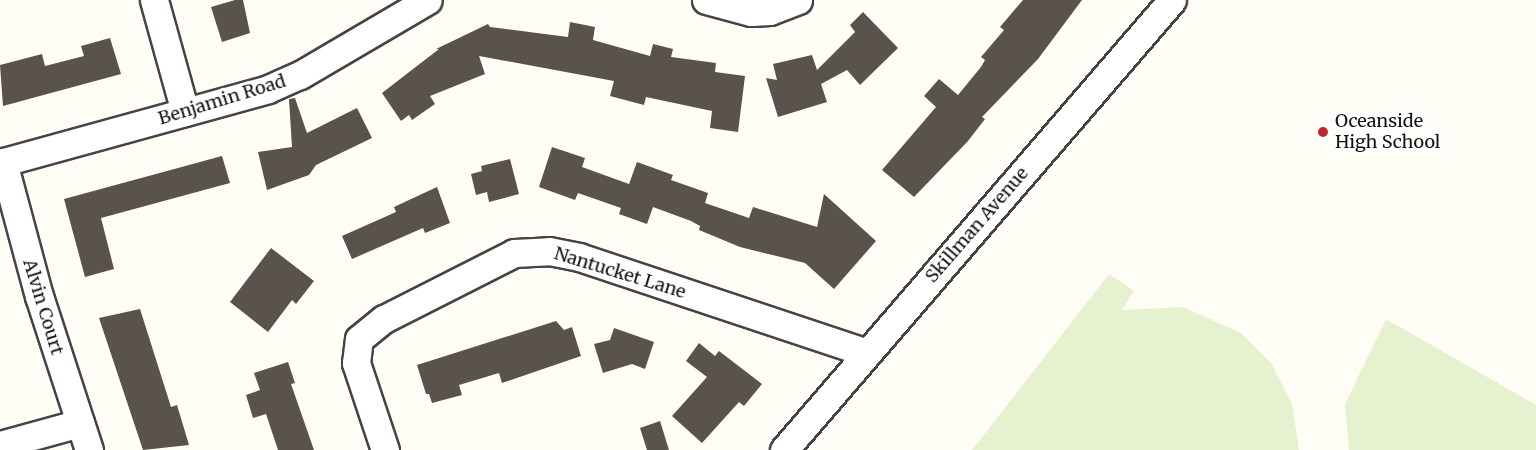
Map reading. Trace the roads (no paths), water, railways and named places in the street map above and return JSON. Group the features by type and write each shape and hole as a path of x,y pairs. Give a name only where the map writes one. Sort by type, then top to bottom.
{"street":[{"path":"154,0 185,112"},
{"name":"Benjamin Road","path":"2,162 268,89 300,75 428,0"},
{"path":"706,0 751,12 770,11 798,0"},
{"name":"Skillman Avenue","path":"784,450 1172,0"},
{"name":"Alvin Court","path":"2,162 39,296 89,450"},
{"name":"Nantucket Lane","path":"385,450 356,363 359,339 384,319 514,253 549,251 579,257 867,353"},
{"path":"0,445 80,423"}],"place":[{"name":"Oceanside High School","path":"1323,132"}]}
